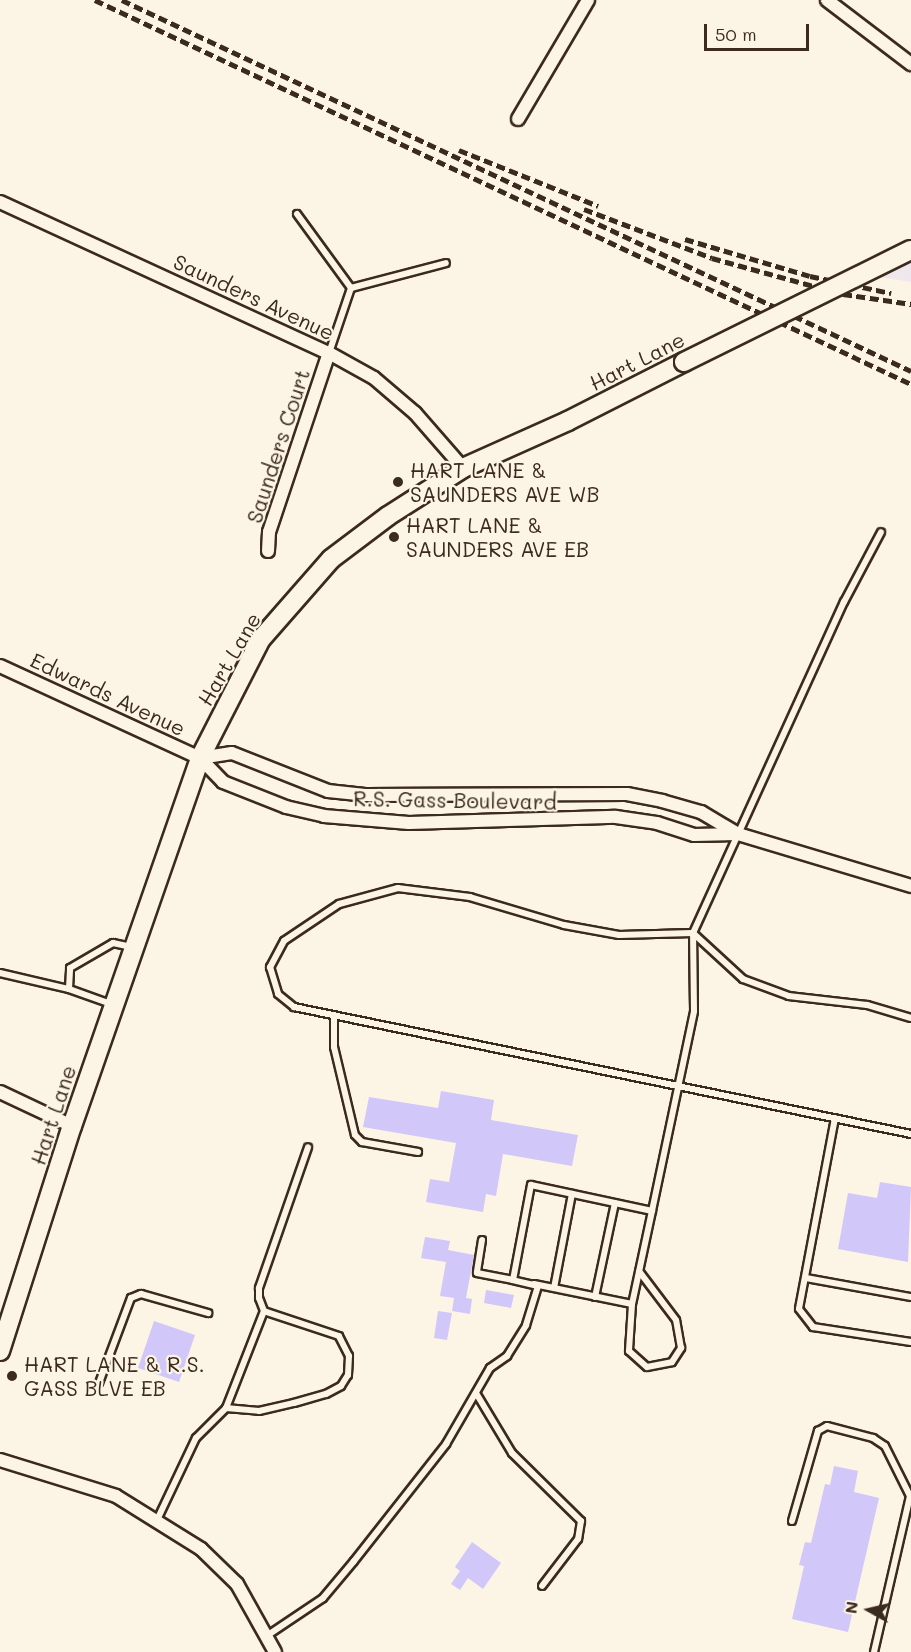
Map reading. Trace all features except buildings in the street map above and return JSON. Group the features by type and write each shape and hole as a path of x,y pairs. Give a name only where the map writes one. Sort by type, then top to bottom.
{"main road":[{"name":"Hart Lane","path":"0,1351 9,1312 200,758 261,639 284,609 331,559 388,516 463,468 568,421 911,250"}],"street":[{"path":"518,119 588,0"},
{"path":"827,0 911,64"},
{"name":"Saunders Avenue","path":"0,202 329,353 375,378 415,413 463,468"},
{"name":"Saunders Court","path":"268,551 269,532 329,353"},
{"name":"Edwards Avenue","path":"0,666 200,758"},
{"name":"R.S. Gass Boulevard","path":"200,758 232,753 328,791 366,795 627,794 701,812 738,834 911,885"},
{"name":"R.S. Gass Boulevard","path":"200,758 223,782 286,807 324,816 409,823 616,817 657,823 694,835 738,834"},
{"path":"0,1092 72,1126"},
{"path":"0,1460 116,1496 201,1549 237,1584 268,1635 275,1652"}],"lane":[{"path":"297,214 351,288"},
{"path":"351,288 446,263"},
{"path":"329,353 351,288"},
{"path":"639,1270 676,1320 681,1348 672,1362 647,1366 629,1351 632,1304 639,1270 680,1085 694,1011 693,933 844,602 881,532"},
{"path":"911,1018 867,1005 789,996 743,979 693,933 619,935 564,925 470,897 398,888 339,904 284,941 270,967 278,994 294,1007 911,1134"},
{"path":"69,989 66,978 70,968 78,962 113,943 133,948"},
{"path":"0,973 69,989 113,1005"},
{"path":"334,1016 334,1047 355,1135 362,1142 418,1152"},
{"path":"836,1118 799,1309 813,1327 911,1342"},
{"path":"157,1520 196,1438 226,1408 264,1311 259,1288 308,1147"},
{"path":"513,1280 531,1185 652,1211"},
{"path":"554,1288 572,1194"},
{"path":"595,1297 615,1203"},
{"path":"482,1240 477,1273 632,1304"},
{"path":"806,1278 911,1297"},
{"path":"268,1635 323,1598 446,1444 490,1368 507,1356 526,1325 538,1286 534,1284"},
{"path":"99,1383 132,1298 141,1294 208,1312"},
{"path":"226,1408 259,1410 294,1404 326,1394 340,1386 348,1375 350,1356 339,1336 264,1311"},
{"path":"476,1393 512,1453 581,1521 578,1539 542,1586"},
{"path":"792,1521 818,1431 827,1426 873,1438 885,1446 910,1496 874,1652"}],"shaded area":[{"path":"911,250 911,282 860,274"}],"railway":[{"path":"95,0 911,384"},
{"path":"122,0 911,371"},
{"path":"459,150 598,206"},
{"path":"584,209 712,258 843,294 911,304"},
{"path":"685,239 810,276 891,293"}],"place":[{"name":"HART LANE & SAUNDERS AVE WB","path":"398,482"},
{"name":"HART LANE & SAUNDERS AVE EB","path":"394,537"},
{"name":"HART LANE & R.S. GASS BLVE EB","path":"12,1376"}]}
